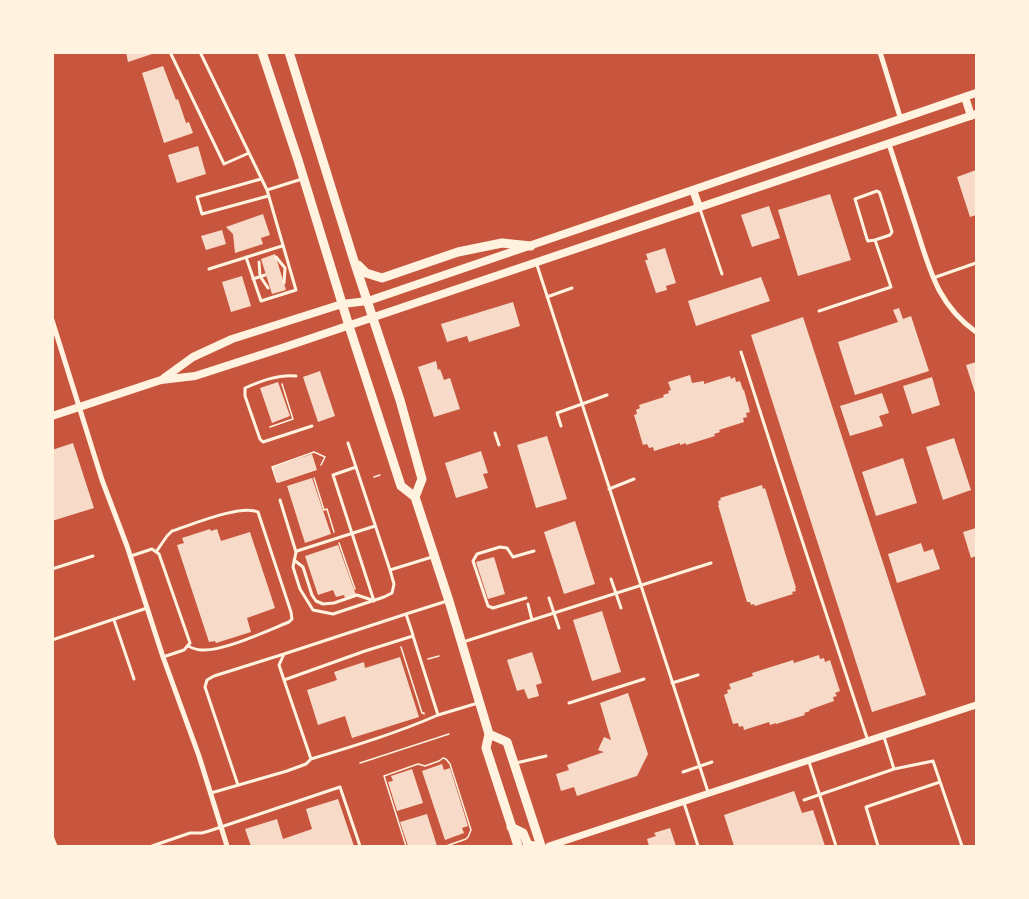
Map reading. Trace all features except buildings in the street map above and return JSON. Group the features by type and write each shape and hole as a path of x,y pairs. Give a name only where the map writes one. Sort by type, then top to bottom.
{"main road":[{"path":"262,52 401,486 415,497 449,601 489,735 486,748 518,846"},
{"path":"290,52 354,261 400,400 422,479 415,497"},
{"path":"161,380 193,357 232,339 342,304 368,301 976,93"},
{"path":"52,416 161,380 195,376 349,326 974,115 965,97"},
{"path":"693,190 699,207"},
{"path":"354,261 366,273 382,278 458,252 502,243 531,246"},
{"path":"531,246 536,262"},
{"path":"489,735 507,742 541,846"},
{"path":"511,827 524,833 528,845 534,846"}],"street":[{"path":"880,52 901,120"},
{"path":"889,144 936,286 953,312 976,332"},
{"path":"52,320 102,480 199,756 227,846"},
{"path":"549,846 976,705"}],"lane":[{"path":"170,52 224,164 249,153"},
{"path":"200,52 267,190 287,268 296,290 261,300 246,257"},
{"path":"267,190 304,178"},
{"path":"261,179 197,197 201,214 268,196"},
{"path":"876,191 880,194 892,232 890,235 875,240 868,241 867,239 855,199 876,191"},
{"path":"699,207 722,274"},
{"path":"819,311 891,287 875,240"},
{"path":"209,268 282,246"},
{"path":"276,257 287,268"},
{"path":"259,262 260,276 268,288"},
{"path":"536,262 708,794"},
{"path":"933,278 976,264"},
{"path":"280,270 287,268"},
{"path":"284,283 287,268"},
{"path":"253,279 265,275"},
{"path":"547,297 572,288"},
{"path":"741,352 868,741"},
{"path":"296,376 285,375 253,384 245,388 245,396 260,439 263,441 312,426"},
{"path":"561,426 557,413 607,395"},
{"path":"495,433 499,445"},
{"path":"280,500 296,552 293,567 300,589 314,610 333,614 392,593 394,584 390,570 348,443"},
{"path":"356,467 333,475 374,600"},
{"path":"609,489 634,479"},
{"path":"156,552 172,531 236,511 248,509 258,512 292,618 289,622 221,648 196,650 188,646"},
{"path":"296,552 375,526"},
{"path":"526,598 493,608 488,606 473,561 477,554 500,547 507,548 513,557 534,551"},
{"path":"130,556 152,549 159,554 190,643 184,650 163,657"},
{"path":"52,569 93,556"},
{"path":"390,570 434,556"},
{"path":"294,560 303,567 312,595 322,604 357,595 374,600"},
{"path":"462,643 711,563"},
{"path":"611,579 621,608"},
{"path":"549,598 559,628"},
{"path":"238,785 205,687 207,680 449,601"},
{"path":"528,604 532,620"},
{"path":"52,640 147,608"},
{"path":"406,614 438,716"},
{"path":"114,620 134,679"},
{"path":"284,680 413,636"},
{"path":"284,654 279,665 311,759"},
{"path":"672,683 698,675"},
{"path":"569,703 644,679"},
{"path":"211,794 287,771 306,764 311,759 480,702"},
{"path":"884,735 894,769"},
{"path":"514,763 546,756"},
{"path":"808,761 836,846"},
{"path":"804,800 894,769 933,761 962,846"},
{"path":"683,772 712,762"},
{"path":"879,846 866,807 940,782"},
{"path":"152,846 190,833 202,833 340,787 360,846"},
{"path":"684,802 698,846"},
{"path":"52,836 56,846"}],"path":[{"path":"270,427 293,419 281,380"},
{"path":"277,482 272,467 314,452 325,457 321,465"},
{"path":"374,477 380,475"},
{"path":"314,478 334,532"},
{"path":"339,542 357,595"},
{"path":"399,640 422,713 426,718"},
{"path":"428,660 439,656"},
{"path":"360,763 448,734"},
{"path":"406,846 384,776 418,764 425,766 443,758 450,764 471,830 466,839 446,846"}]}
